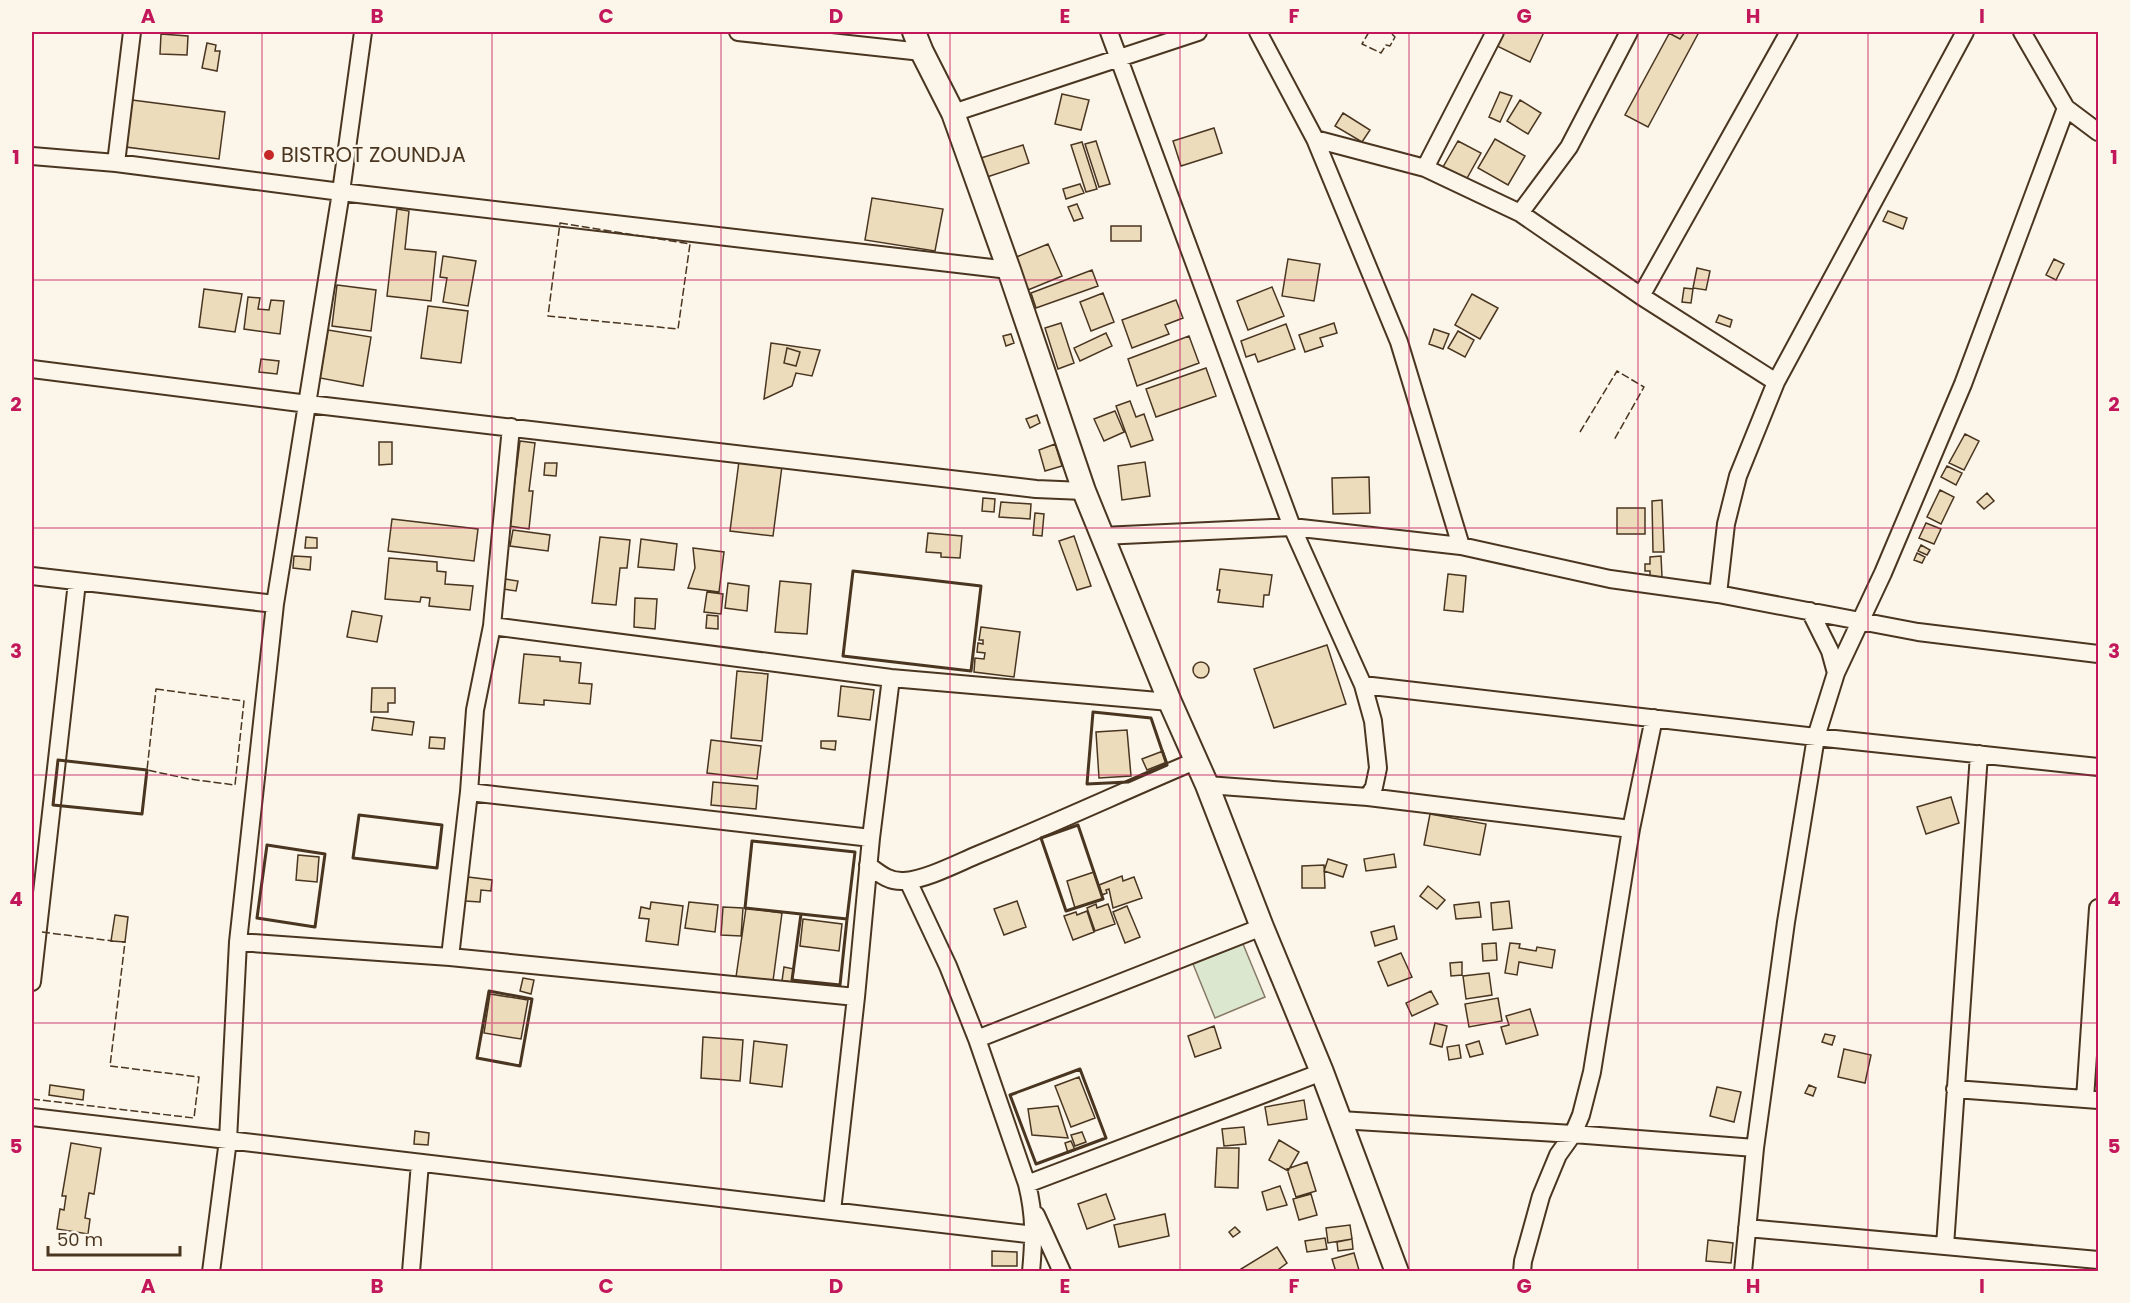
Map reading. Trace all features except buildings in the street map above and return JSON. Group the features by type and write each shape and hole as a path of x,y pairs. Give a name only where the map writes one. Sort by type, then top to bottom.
{"street":[{"path":"116,163 132,32"},
{"path":"211,1272 228,1140 238,942 275,604 341,192 363,32"},
{"path":"738,32 918,42 953,112 1084,491 1170,702 1207,785 1322,1072 1397,1272"},
{"path":"1109,32 1292,527 1363,685 1373,721 1378,768 1374,787 1368,797"},
{"path":"953,112 1198,32"},
{"path":"1258,32 1315,139 1399,342 1461,546"},
{"path":"1425,168 1495,32"},
{"path":"1520,213 1569,147 1629,32"},
{"path":"1641,296 1789,32"},
{"path":"1718,594 1726,524 1738,476 1776,382 1965,32"},
{"path":"2022,32 2066,108 2098,132"},
{"path":"1743,1272 1755,1148 1786,922 1816,738 1836,673 1908,516 1963,384 2066,108"},
{"path":"1315,139 1425,168 1520,213 1641,296 1776,382"},
{"path":"32,156 116,163 341,192 1009,270"},
{"path":"32,369 308,404 1036,489 1084,491"},
{"path":"450,957 469,792 475,710 492,626 511,427"},
{"path":"1102,536 1292,527 1461,546 1610,579 1718,594 1918,632 2098,654"},
{"path":"32,576 275,604"},
{"path":"32,982 77,582"},
{"path":"1810,611 1830,651 1836,673"},
{"path":"492,626 891,678 1170,702"},
{"path":"832,1211 868,865 891,678"},
{"path":"1363,685 1816,738 2091,766 2098,779"},
{"path":"1522,1272 1541,1196 1558,1155 1573,1134 1581,1115 1592,1072 1631,829 1654,718"},
{"path":"1945,1246 1979,754"},
{"path":"868,865 886,878 908,881 1050,826 1195,761"},
{"path":"1207,785 1368,797 1631,829"},
{"path":"469,792 871,838"},
{"path":"908,881 948,966 977,1039 1027,1184 1033,1208 1035,1235 1031,1272"},
{"path":"1955,1089 2092,1100 2098,908"},
{"path":"977,1039 1262,927"},
{"path":"238,942 450,957 856,997"},
{"path":"1027,1184 1322,1072"},
{"path":"32,1117 1035,1235"},
{"path":"1340,1120 1755,1148"},
{"path":"411,1272 420,1162"},
{"path":"1033,1208 1062,1272"},
{"path":"1747,1228 2098,1260"}],"green space":[{"path":"1243,944 1265,997 1215,1018 1193,964"}],"fence":[{"path":"1369,32 1362,44 1381,53 1386,45 1390,46 1395,37 1390,32"},
{"path":"560,223 690,244 678,329 548,316 560,223"},
{"path":"1580,432 1617,371 1644,387 1614,440"},
{"path":"156,689 244,701 235,785 189,779 147,770 156,689"},
{"path":"42,932 113,941"},
{"path":"32,1099 194,1118 199,1077 110,1066 125,942 122,942"}],"wall":[{"path":"853,571 981,586 971,671 843,656 853,571"},
{"path":"1093,712 1151,718 1167,765 1128,782 1087,784 1093,712"},
{"path":"58,760 147,770 142,814 53,805 58,760"},
{"path":"359,815 442,825 437,868 353,858 359,815"},
{"path":"1078,825 1103,899 1066,911 1041,838 1078,825"},
{"path":"752,841 855,852 847,919 745,908 752,841"},
{"path":"267,845 325,854 315,927 257,918 267,845"},
{"path":"801,914 847,919 840,985 792,980 801,914"},
{"path":"489,991 532,999 520,1066 477,1058 489,991"},
{"path":"1080,1069 1106,1138 1036,1164 1010,1095 1080,1069"}],"place":[{"name":"BISTROT ZOUNDJA","path":"269,155"}]}
